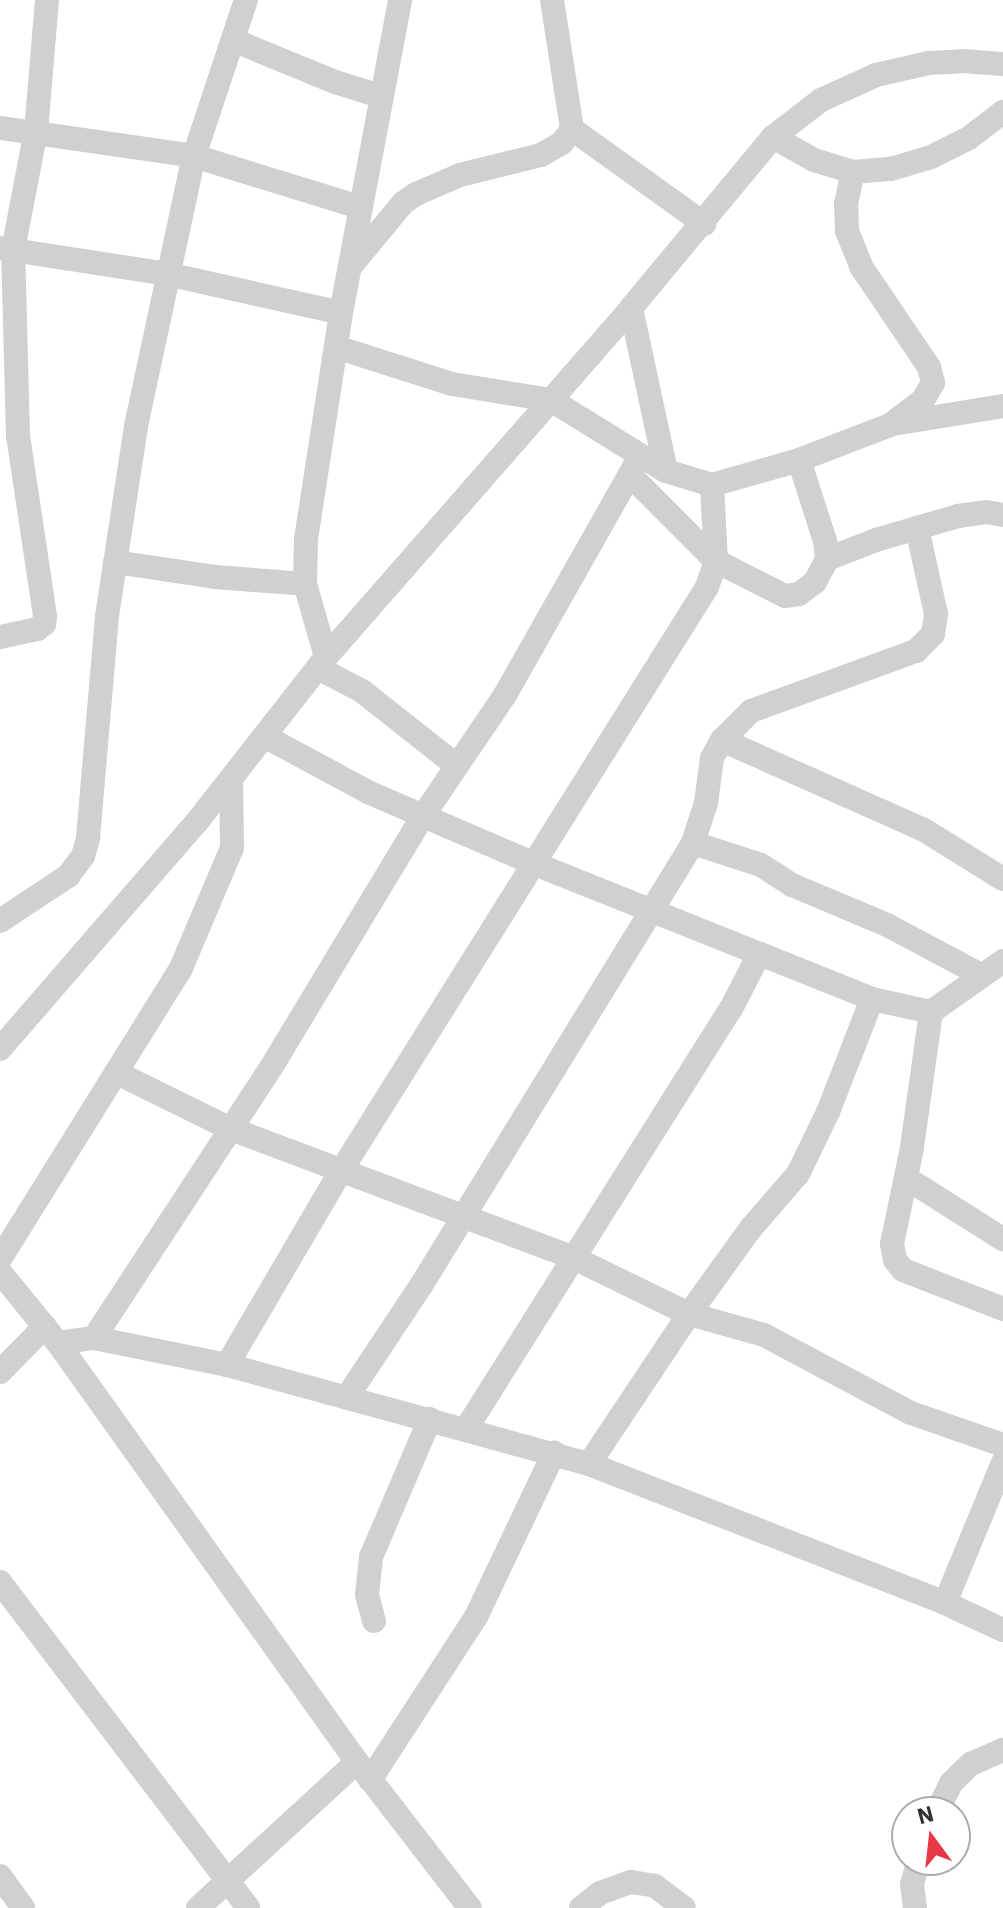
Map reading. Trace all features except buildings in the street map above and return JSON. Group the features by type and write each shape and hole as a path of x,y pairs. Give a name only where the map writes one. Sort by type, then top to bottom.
{"street":[{"path":"0,637 37,629 44,624 45,616 9,438 6,249 36,131 47,0"},
{"path":"0,921 68,876 83,856 88,838 107,616 136,426 194,156 246,0"},
{"path":"400,0 341,313 306,539 305,584 322,662 457,766"},
{"path":"349,269 403,203 416,194 460,175 541,155 562,143 572,129 552,0"},
{"path":"233,40 335,82 380,96"},
{"path":"0,1049 37,1011 231,780 322,662 704,224 773,137 821,100 876,75 929,63 962,61 1003,64"},
{"path":"773,137 814,160 853,172 891,169 931,157 969,138 1003,112"},
{"path":"0,128 194,156 360,207"},
{"path":"572,129 704,224"},
{"path":"853,172 846,204 847,231 862,268 929,367 933,383 923,400 890,425"},
{"path":"6,249 167,274 341,313"},
{"path":"631,308 666,471"},
{"path":"336,347 452,384 551,400 635,465 716,561 785,596 799,594 815,582 827,559 825,541 799,460"},
{"path":"635,465 712,485 799,460 890,425 1003,406"},
{"path":"94,1338 231,1129 423,816 505,695 635,465"},
{"path":"227,1365 341,1171 707,587 716,561 712,485"},
{"path":"827,559 917,528 986,512 1003,515"},
{"path":"347,1397 463,1218 693,843 706,803 712,758 722,740 751,711 916,651 933,634 936,614 917,528"},
{"path":"115,562 215,577 305,584"},
{"path":"266,737 370,793 535,864 872,999 931,1012"},
{"path":"722,740 924,830 1003,879"},
{"path":"0,1259 181,968 225,871 232,848 231,780"},
{"path":"693,843 761,865 792,885 887,925 981,975"},
{"path":"466,1429 731,1009 759,954"},
{"path":"1003,961 931,1012 906,1178 892,1244 895,1260 903,1270 1003,1309"},
{"path":"589,1464 689,1314 751,1228 798,1174 828,1112 872,999"},
{"path":"117,1073 231,1129 574,1258 689,1314 764,1335 911,1413 1003,1445"},
{"path":"906,1178 1003,1239"},
{"path":"0,1272 51,1335 363,1771 470,1908"},
{"path":"0,1372 51,1335 94,1338 227,1365 589,1464 945,1603 1003,1630"},
{"path":"374,1621 367,1595 371,1557 430,1419"},
{"path":"198,1908 363,1771 476,1617 554,1453"},
{"path":"945,1603 1003,1462"},
{"path":"0,1582 248,1908"},
{"path":"945,1796 951,1783 971,1764 1003,1750"},
{"path":"0,1876 23,1908"},
{"path":"914,1876 912,1884 915,1908"},
{"path":"581,1908 600,1893 631,1882 655,1886 684,1908"}]}
